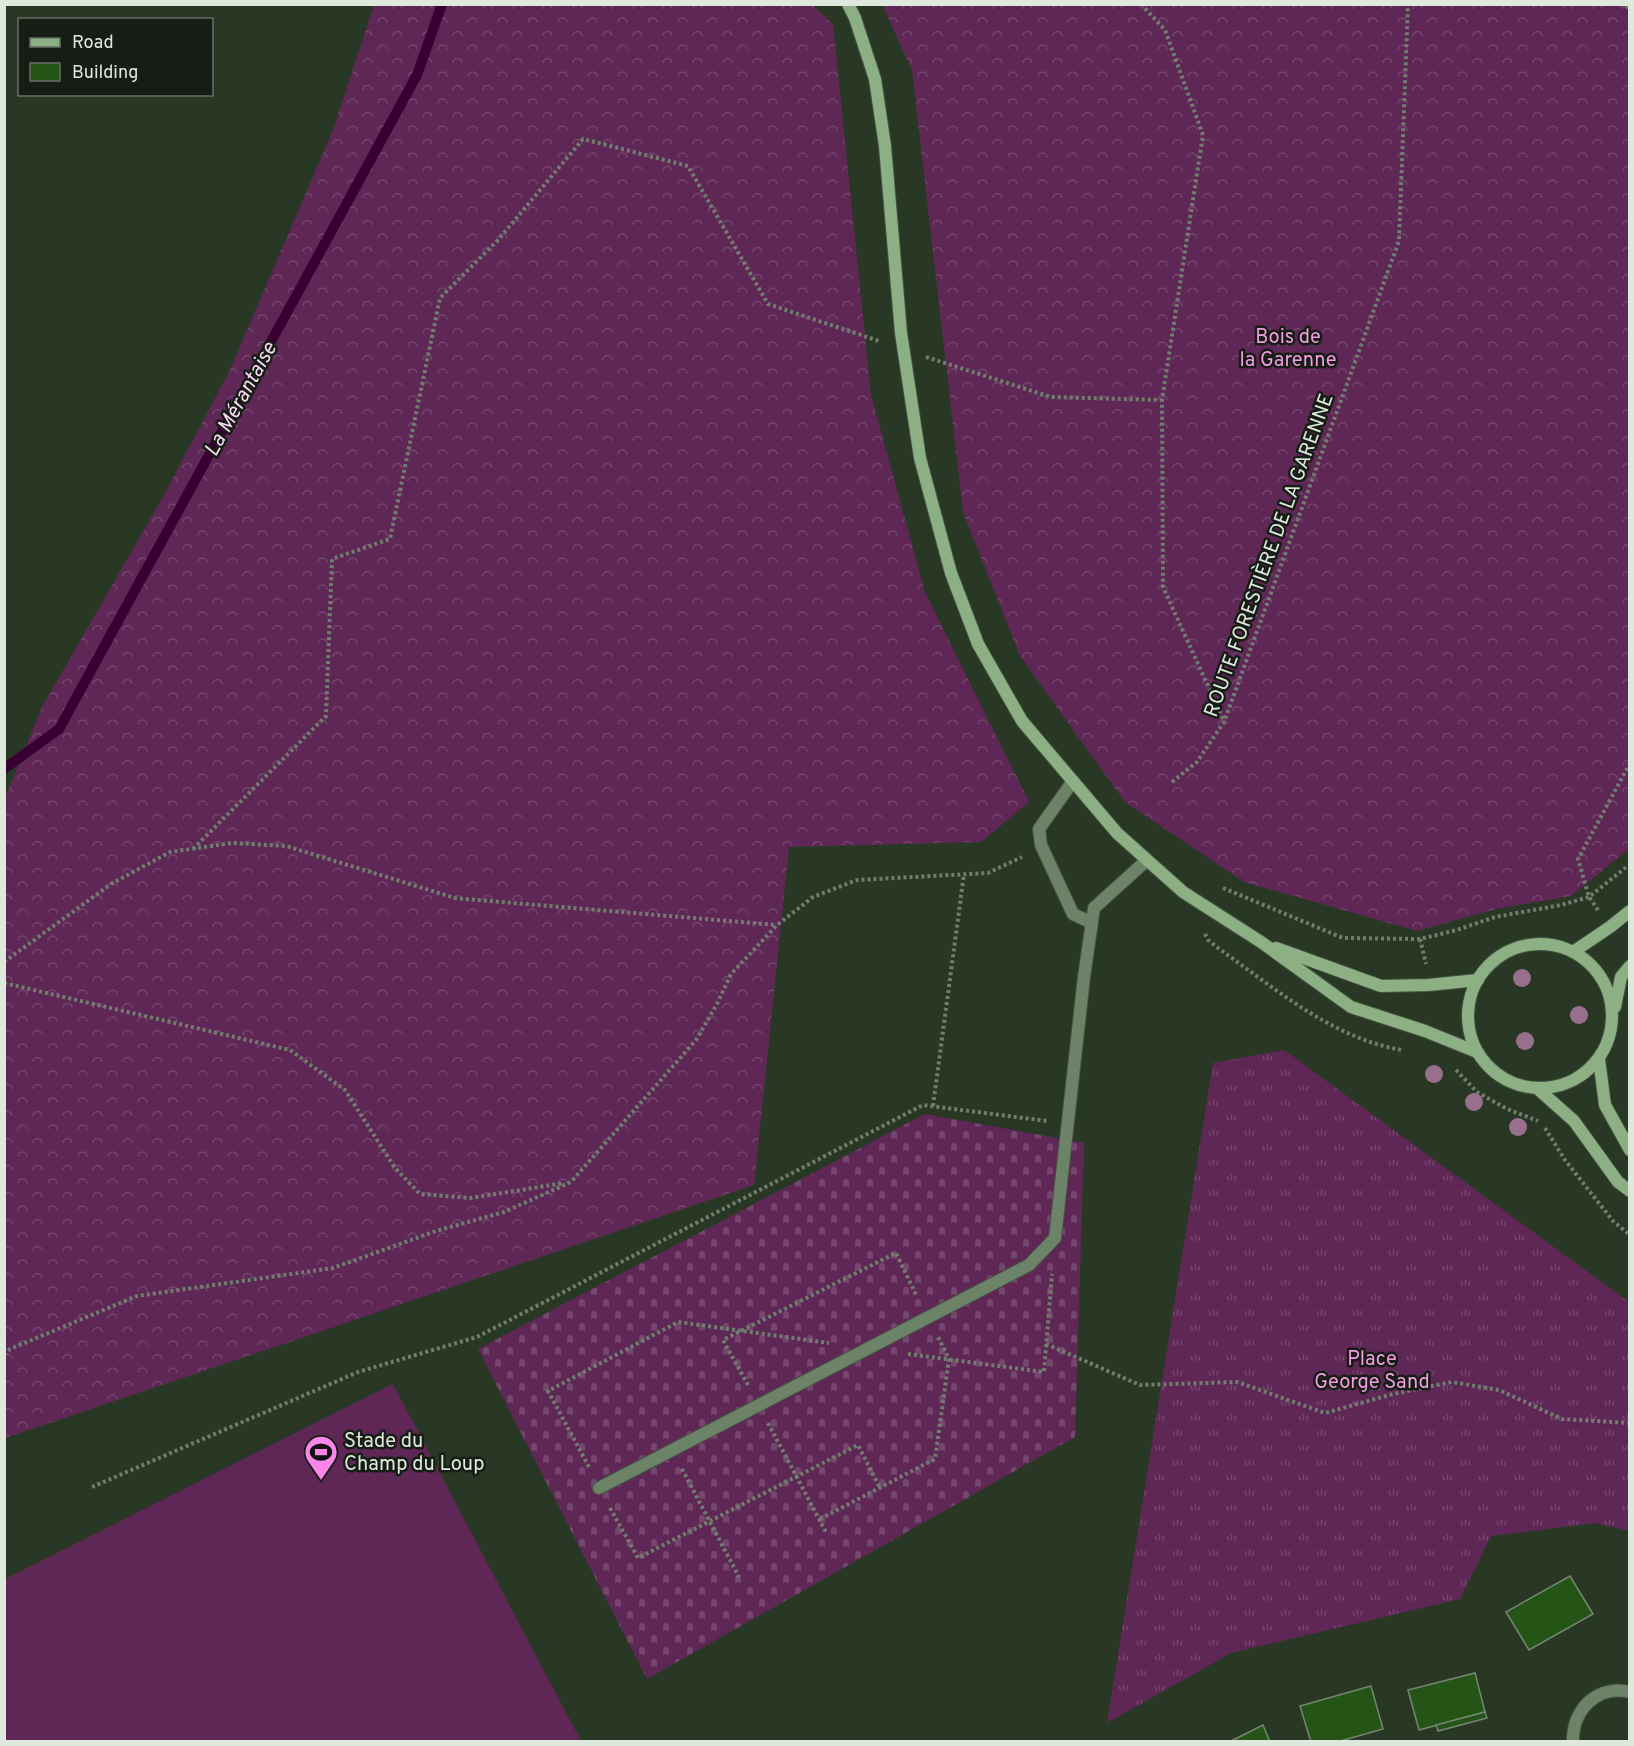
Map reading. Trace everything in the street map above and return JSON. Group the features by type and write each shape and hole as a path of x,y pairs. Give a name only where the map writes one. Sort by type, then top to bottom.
{"main road":[{"path":"848,4 855,18 875,79 885,146 903,349 920,458 951,573 978,644 1023,721 1117,833 1184,892 1260,942 1351,1007 1425,1031 1477,1052"},
{"path":"1573,952 1629,911"},
{"path":"1260,942 1381,986 1428,985 1478,980"},
{"path":"1613,1017 1610,997 1602,979 1590,963 1573,952 1554,945 1534,944 1515,948 1493,961 1478,980 1469,1004 1469,1028 1477,1052 1492,1071 1514,1084 1538,1089 1561,1086 1582,1076 1599,1059 1609,1040 1621,977 1629,966"},
{"path":"1599,1059 1605,1105 1629,1150"},
{"path":"1538,1089 1574,1121 1618,1182 1629,1191"}],"street":[{"path":"1073,781 1039,830 1041,845 1073,914 1092,923"},
{"path":"599,1488 1029,1265 1055,1238 1094,908 1147,860"},
{"path":"1573,1742 1576,1717 1584,1705 1595,1696 1609,1691 1629,1692"}],"path":[{"path":"1141,4 1165,30 1203,135 1162,400 1163,587 1224,722"},
{"name":"ROUTE FORESTIÈRE DE LA GARENNE","path":"1172,782 1197,762 1224,722 1399,241 1408,4"},
{"path":"1620,4 1629,9"},
{"path":"193,849 326,716 332,559 390,539 440,298 498,240 583,140 688,166 768,304 1051,397 1162,400"},
{"path":"1589,897 1578,859 1629,763"},
{"path":"4,962 111,884 170,852 232,843 286,846 455,897 777,925"},
{"path":"4,1355 10,1349 137,1296 333,1268 436,1231 504,1212 571,1182 696,1040 731,974 777,925 813,897 857,880 988,873 1012,863 1041,845"},
{"path":"1220,887 1343,938 1419,939 1457,930 1495,916 1561,905 1589,897 1629,864"},
{"path":"933,1106 964,874"},
{"path":"1184,892 1208,940 1227,955 1308,1012 1345,1032 1385,1047 1405,1050"},
{"path":"4,983 290,1050 345,1090 395,1168 420,1194 471,1198 571,1182"},
{"path":"1446,1065 1457,1071 1477,1092 1507,1109 1538,1121 1550,1135 1565,1160 1613,1221 1629,1235"},
{"path":"92,1488 358,1372 477,1337 923,1105 1069,1123"},
{"path":"1046,1344 1140,1385 1237,1382 1325,1413 1393,1394 1452,1382 1499,1390 1562,1419 1629,1423"},
{"path":"599,1488 638,1558 858,1444 880,1488"},
{"path":"672,1450 739,1577"}],"green space":[{"path":"811,4 833,24 871,395 925,592 1029,802 981,842 789,847 754,1185 5,1438 5,798 42,707 159,504 229,372 333,130 374,5"},
{"name":"Bois de la Garenne","path":"882,5 1629,5 1629,849 1571,896 1496,909 1417,931 1244,882 1125,802 1020,656 963,512 912,70"},
{"name":"Place George Sand","path":"1284,1050 1629,1302 1629,1531 1596,1523 1491,1536 1460,1599 1231,1653 1107,1723 1213,1063"},
{"path":"925,1114 1084,1143 1075,1437 647,1679 478,1349"},
{"name":"Stade du Champ du Loup","path":"393,1384 581,1741 5,1741 5,1579"}],"building":[{"path":"1570,1576 1593,1614 1529,1650 1506,1612"},
{"path":"1475,1673 1485,1712 1419,1730 1408,1690"},
{"path":"1371,1686 1383,1729 1337,1742 1311,1742 1300,1706"},
{"path":"1485,1712 1487,1718 1438,1731 1436,1725"},
{"path":"1263,1725 1270,1742 1229,1742"}],"waterway":[{"name":"La Mérantaise","path":"4,769 59,729 417,75 442,4"}],"place":[{"name":"Stade du Champ du Loup","path":"321,1481"}]}
